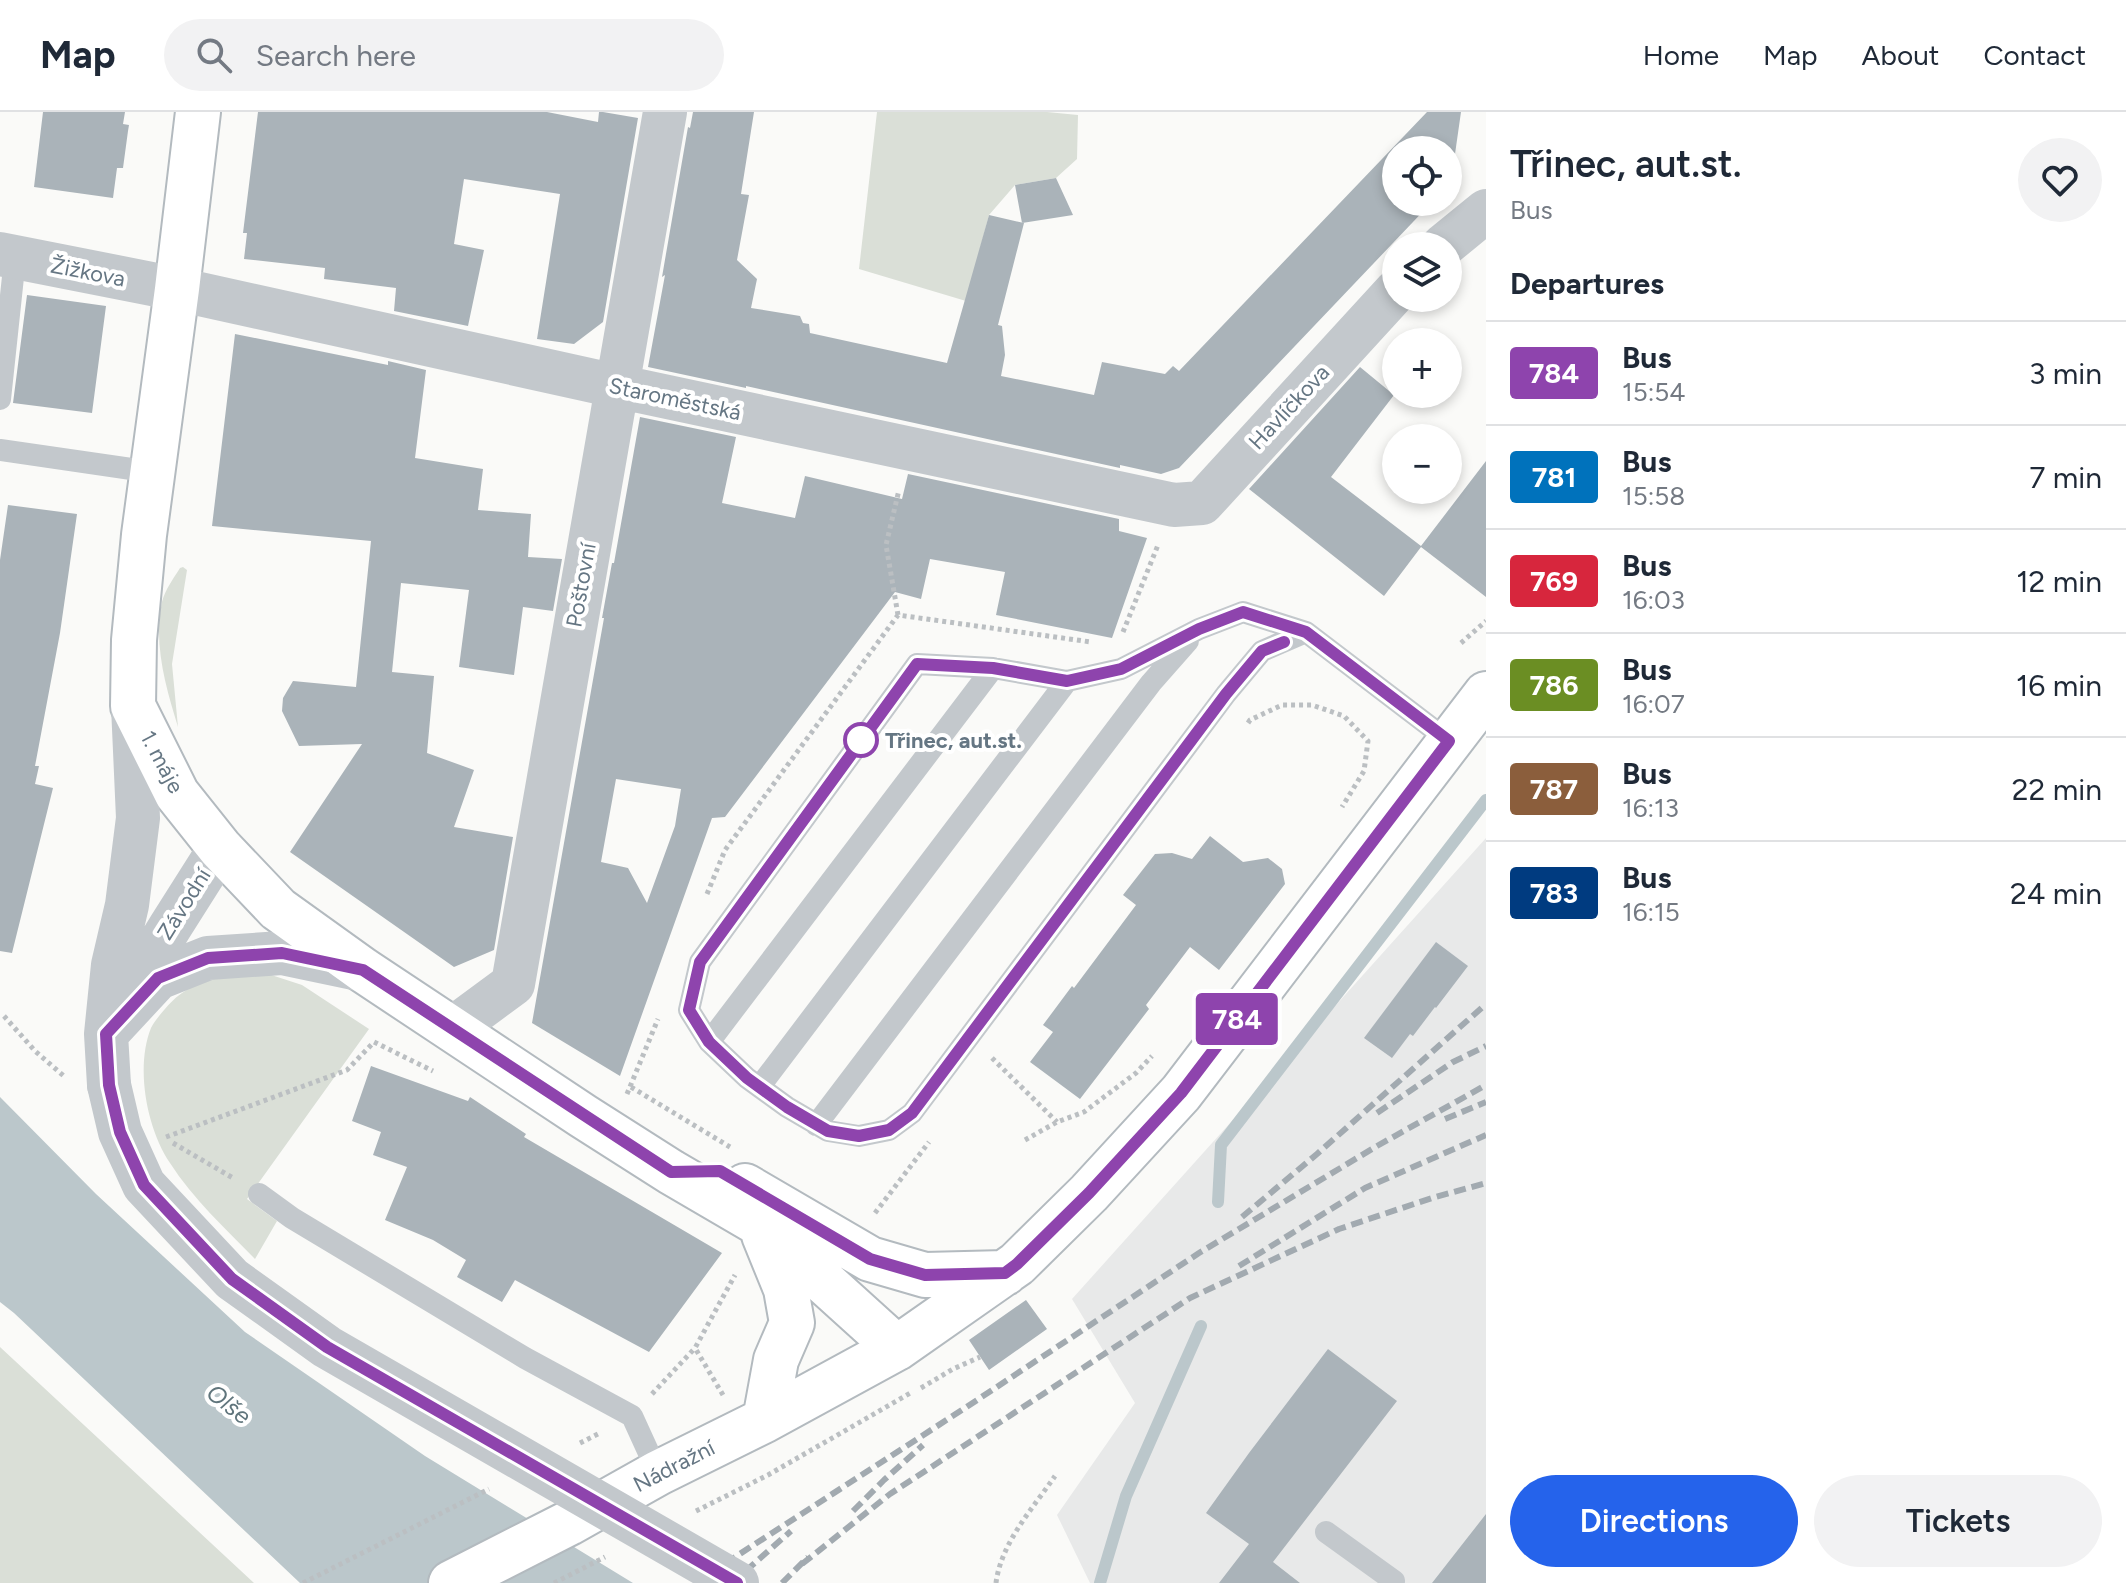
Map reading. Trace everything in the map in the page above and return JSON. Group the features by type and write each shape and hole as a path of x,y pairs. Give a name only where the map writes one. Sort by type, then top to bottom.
{"main road":[{"name":"1. máje","path":"198,112 134,640 133,706 177,794 220,848 278,909 452,1029 671,1172 760,1224 897,1348"},
{"name":"Nádražní","path":"451,1583 897,1348 1017,1264 1089,1193 1181,1093 1486,694"},
{"path":"671,1172 720,1171 870,1259 925,1275 1005,1273"},
{"path":"755,1425 776,1360 792,1323 786,1289 760,1224"},
{"path":"870,1259 897,1348"}],"street":[{"name":"Poštovní","path":"452,1029 513,984 665,112"},
{"path":"1460,232 1486,211"},
{"name":"Žižkova","path":"8,256 177,289"},
{"name":"Staroměstská","path":"177,289 1174,505"},
{"name":"Havlíčkova","path":"1174,505 1202,503 1382,306"},
{"path":"133,706 138,818 127,905 113,965 106,1034 109,1085 120,1132 144,1185 232,1279 327,1347 737,1583"},
{"name":"Závodní","path":"106,1034 220,848"},
{"path":"106,1034 158,978 208,958 282,953 363,970"}],"lane":[{"path":"0,399 8,256"},
{"path":"0,450 152,472"},
{"path":"1306,632 1262,651 1226,694 912,1113 889,1130 859,1136 828,1131 747,1078 709,1042 689,1010 700,962 917,664 993,668 1067,681 1121,669 1199,629 1243,612 1306,632 1449,741"},
{"path":"816,1125 1151,683 1199,629"},
{"path":"709,1042 993,668"},
{"path":"760,1086 1067,681"},
{"path":"259,1194 292,1218 525,1358 632,1416 658,1473"},
{"path":"1326,1532 1394,1581 1392,1583"}],"path":[{"path":"898,615 886,545 908,448"},
{"path":"1117,646 1174,505"},
{"path":"1461,643 1486,621"},
{"path":"1250,720 1282,705 1312,705 1344,716 1368,741"},
{"path":"165,1138 347,1070 374,1042 442,1075"},
{"path":"992,1058 1057,1122 1025,1140"},
{"path":"732,1261 735,1276 695,1348 755,1425 768,1475"},
{"path":"689,1514 768,1475 953,1369 980,1357"},
{"path":"996,1583 1010,1540 1055,1476"},
{"path":"303,1583 492,1487"},
{"path":"554,1583 609,1555"}],"shaded area":[{"path":"877,112 1047,112 1078,115 1077,159 1056,178 1015,185 989,215 966,301 859,269"},
{"path":"183,567 187,570 172,664 178,727 165,681 159,634 163,598"},
{"path":"1486,838 1486,1583 1090,1583 1057,1515 1135,1403 1072,1299"},
{"path":"259,971 302,985 369,1029 247,1199 277,1221 255,1259 189,1189 162,1149 146,1098 144,1061 151,1028 178,996 207,981"},
{"path":"0,1347 254,1583 0,1583"}],"water":[{"name":"Olše","path":"0,1097 96,1194 245,1332 425,1456 633,1583 300,1583 0,1302"}],"building":[{"path":"43,112 125,112 123,124 129,125 123,168 117,168 113,198 34,187"},
{"path":"258,112 547,112 598,122 599,112 603,112 638,118 603,322 574,344 537,339 560,194 464,179 454,244 484,250 468,326 394,311 396,288 324,279 325,268 244,259 247,233 243,233"},
{"path":"693,112 754,112 741,194 749,195 737,260 757,279 751,308 800,316 803,323 809,324 810,333 947,363 989,215 1024,223 998,325 1002,326 1005,355 1001,376 1094,395 1102,362 1165,374 1173,366 1179,371 1382,159 1382,216 1419,216 1403,232 1382,232 1382,255 1179,468 1161,474 1120,465 1120,468 648,367"},
{"path":"1427,112 1461,112 1458,136 1404,136"},
{"path":"1056,178 1073,215 1022,223 1015,185"},
{"path":"27,295 106,306 92,413 13,403"},
{"path":"235,334 426,370 415,458 483,469 478,510 531,514 528,557 562,559 553,611 523,607 514,675 459,667 469,590 401,583 392,672 434,676 427,753 474,770 454,827 513,837 494,950 454,967 290,852 362,744 299,746 282,711 283,698 293,681 356,687 371,541 212,526"},
{"path":"1360,367 1382,385 1384,408 1331,477 1421,546 1453,504 1462,504 1462,492 1486,461 1486,597 1421,547 1384,596 1249,489"},
{"path":"640,417 736,437 722,503 795,518 805,476 902,499 908,474 1119,519 1119,531 1147,538 1112,638 996,615 1005,572 930,559 921,599 895,592 725,817 712,818 620,1076 532,1023","holes":["616,779 681,789 675,826 647,903 628,868 601,862"]},
{"path":"8,505 77,514 60,633 35,766 39,766 35,784 53,788 12,953 0,951 0,560"},
{"path":"1210,836 1243,862 1268,858 1282,869 1285,884 1219,970 1190,947 1146,1005 1149,1009 1080,1099 1030,1062 1053,1032 1043,1025 1136,905 1123,895 1155,854 1172,853 1192,859"},
{"path":"1436,942 1468,966 1392,1058 1364,1038"},
{"path":"371,1066 468,1101 470,1097 526,1134 524,1137 722,1253 649,1352 515,1280 502,1302 457,1277 466,1260 433,1240 385,1220 407,1167 373,1155 381,1132 352,1121"},
{"path":"1026,1300 1047,1329 989,1370 969,1340"},
{"path":"1328,1349 1397,1401 1273,1562 1300,1583 1219,1583 1249,1544 1206,1513"},
{"path":"1486,1514 1486,1583 1432,1583"}],"waterway":[{"path":"1218,1202 1221,1145 1486,800"},
{"path":"1100,1583 1126,1496 1201,1326"}],"railway":[{"path":"1242,1217 1486,1004"},
{"path":"1377,1113 1453,1062 1486,1046"},
{"path":"695,1583 1199,1253 1377,1146 1486,1085"},
{"path":"1445,1119 1486,1102"},
{"path":"1239,1266 1365,1188 1486,1135"},
{"path":"802,1564 890,1494 1190,1298 1339,1229 1486,1183"},
{"path":"853,1511 923,1445"},
{"path":"732,1583 791,1531"},
{"path":"782,1583 808,1557"}],"bus line":[{"name":"784","path":"737,1583 327,1347 232,1279 144,1185 120,1132 109,1085 106,1034 158,978 208,958 282,953 363,970 671,1172 720,1171 870,1259 925,1275 1005,1273 1089,1193 1181,1093 1449,741 1306,632 1243,612 1199,629 1121,669 1067,681 993,668 917,664 700,962 689,1010 709,1042 747,1078 828,1131 859,1136 889,1130 912,1113 1226,694 1262,651 1284,642"}],"place":[{"name":"Třinec, aut.st.","path":"861,740"}]}
